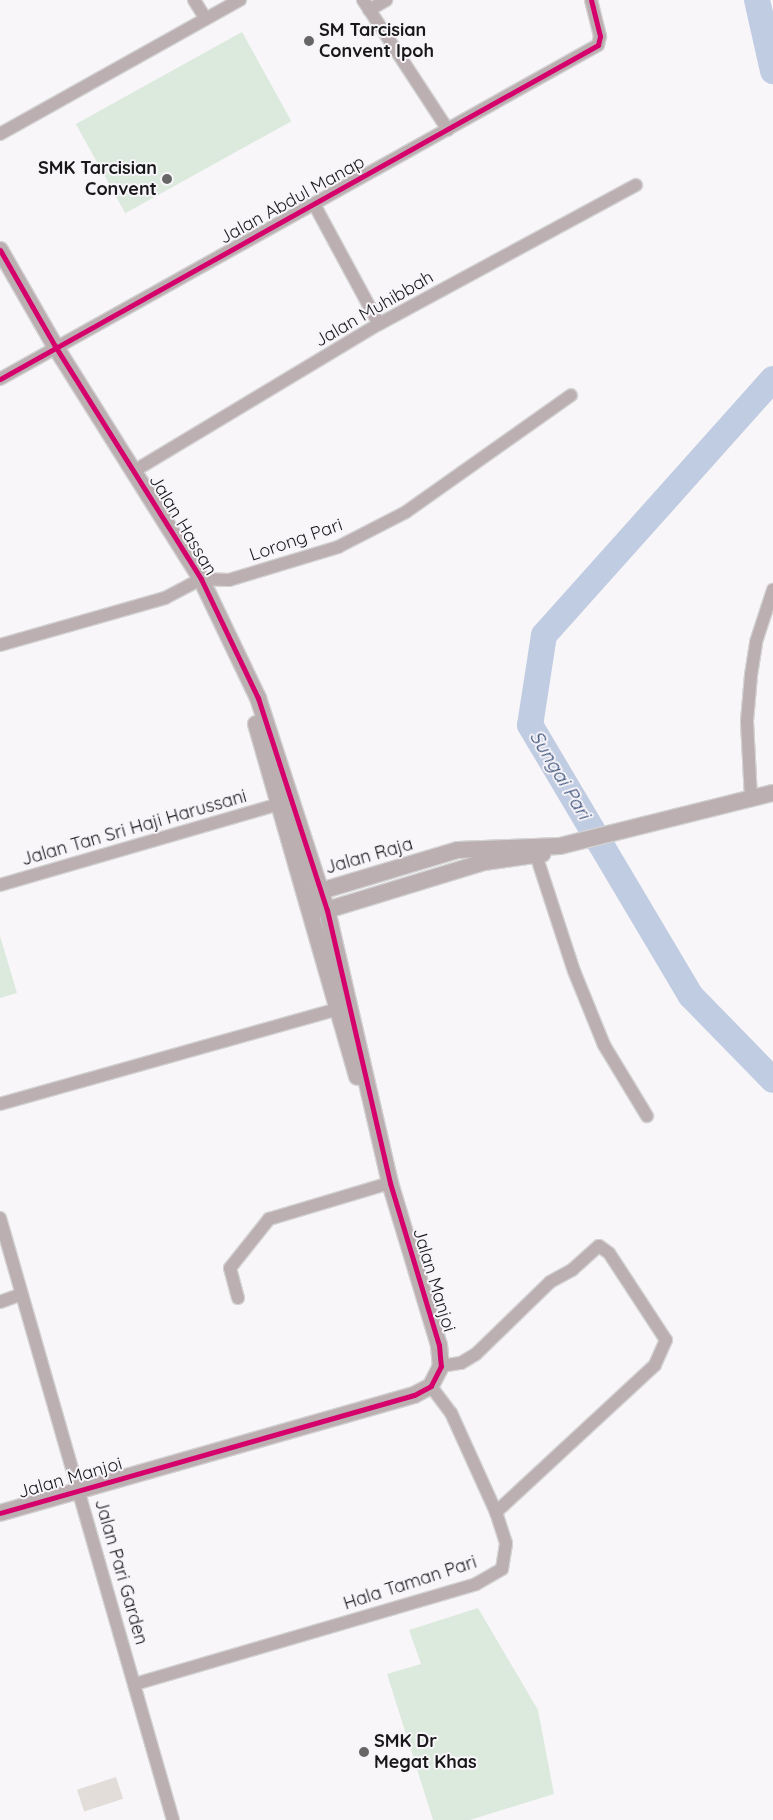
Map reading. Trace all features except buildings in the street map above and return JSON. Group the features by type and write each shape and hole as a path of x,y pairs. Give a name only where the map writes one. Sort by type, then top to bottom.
{"street":[{"path":"194,0 206,19"},
{"path":"0,134 240,0"},
{"path":"386,0 366,5 448,130"},
{"name":"Jalan Abdul Manap","path":"0,380 55,346 448,130 598,45 600,36 591,0"},
{"name":"Jalan Muhibbah","path":"134,471 379,324 636,185"},
{"path":"314,204 379,324"},
{"name":"Jalan Hassan","path":"0,250 55,346 201,579 230,637 252,692 258,698 286,801 308,906"},
{"name":"Lorong Pari","path":"0,645 165,598 201,579 228,580 338,547 406,512 572,395"},
{"path":"751,798 747,721 751,675 756,642 773,590"},
{"name":"Jalan Raja","path":"560,846 458,850 321,891 308,906 327,910 484,862 536,855 560,846 773,792"},
{"name":"Jalan Hassan","path":"286,801 321,891"},
{"name":"Jalan Tan Sri Haji Harussani","path":"0,885 286,801"},
{"path":"536,855 574,971 604,1045 646,1116"},
{"name":"Jalan Manjoi","path":"321,891 390,1182 440,1345 442,1366"},
{"name":"Jalan Manjoi","path":"308,906 385,1176 390,1182"},
{"path":"0,1104 338,1009"},
{"path":"238,1298 230,1268 269,1219 390,1182"},
{"name":"Jalan Pari Garden","path":"0,1218 174,1820"},
{"path":"431,1386 442,1366 461,1363 476,1354 550,1282 572,1270 599,1246 610,1254 666,1340 655,1365 496,1512"},
{"path":"0,1302 22,1294"},
{"name":"Jalan Manjoi","path":"0,1513 78,1489 414,1395 431,1386"},
{"name":"Hala Taman Pari","path":"135,1684 476,1584 502,1569 506,1543 496,1512 451,1413 431,1386"}],"green space":[{"path":"242,32 291,121 125,213 76,124"},
{"path":"0,936 17,993 0,998"},
{"path":"478,1608 538,1710 554,1794 470,1820 433,1820 387,1674 421,1664 409,1630"}],"waterway":[{"name":"Sungai Pari","path":"757,0 773,71"},
{"name":"Sungai Pari","path":"773,379 544,635 530,725 691,996 773,1080"}],"cycle path":[{"path":"0,379 598,45 600,36 591,0"},
{"path":"0,250 55,346 201,579 258,698 327,910 390,1183 439,1345 441,1366 431,1386 414,1395 0,1513"}],"place":[{"name":"SM Tarcisian Convent Ipoh","path":"309,41"},
{"name":"SMK Tarcisian Convent","path":"167,179"},
{"name":"SMK Dr Megat Khas","path":"364,1752"}]}
